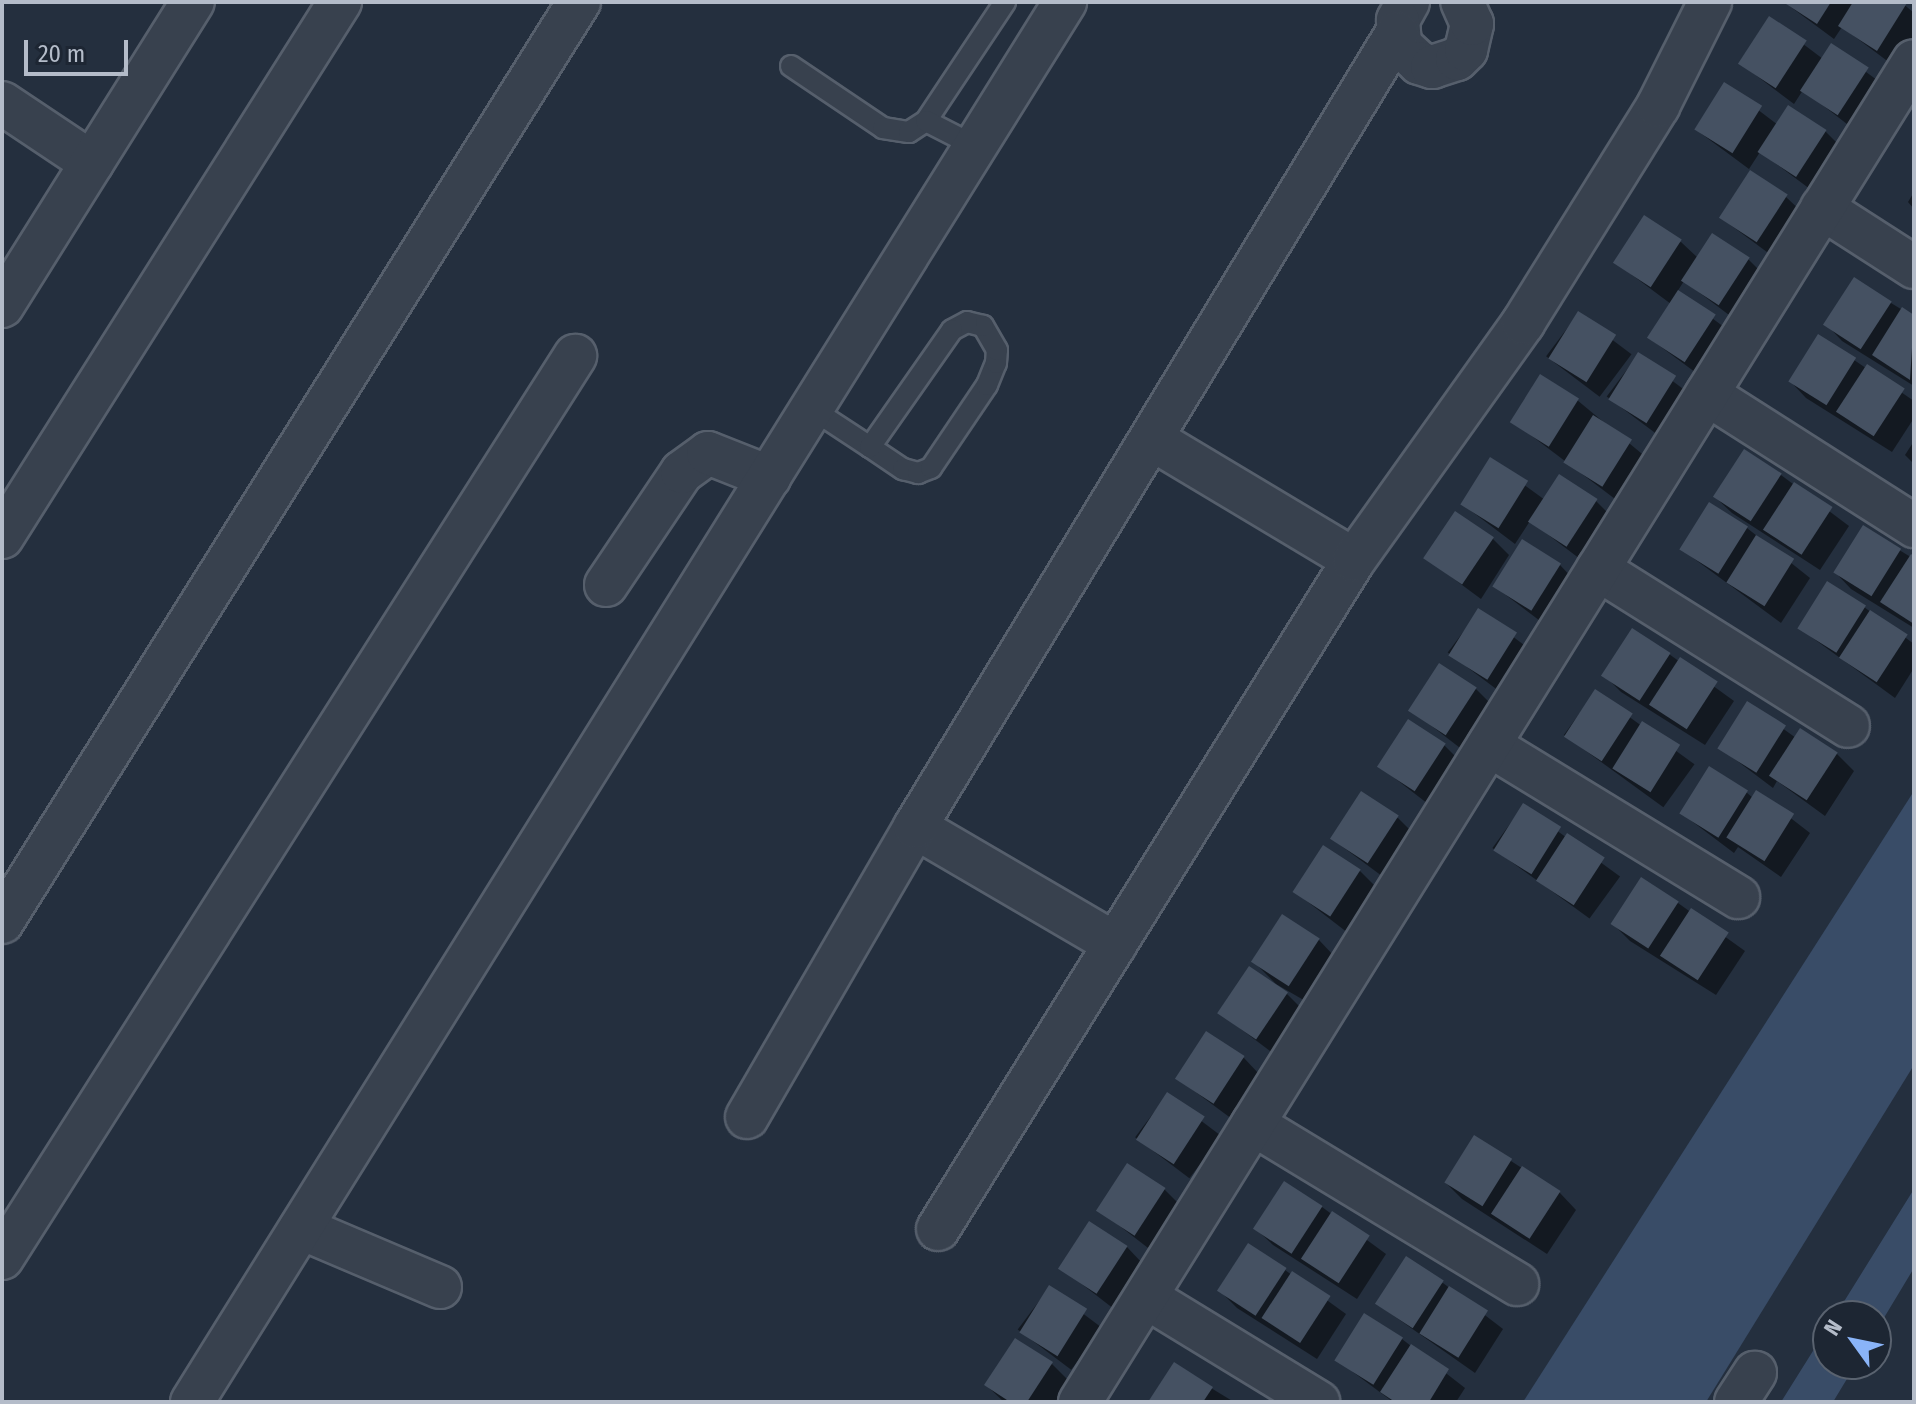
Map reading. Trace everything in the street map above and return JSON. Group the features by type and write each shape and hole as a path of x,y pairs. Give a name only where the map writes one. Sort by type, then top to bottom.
{"street":[{"path":"2,306 193,2"},
{"path":"2,537 340,2"},
{"path":"2,922 579,2"},
{"path":"192,1402 1065,2"},
{"path":"938,1229 1354,560 1523,323 1658,106 1710,2"},
{"path":"1402,18 1400,45 1419,63 1445,65 1466,50 1476,5"},
{"path":"747,1117 915,827 1152,439 1402,18"},
{"path":"1080,1402 1914,61"},
{"path":"2,103 92,163"},
{"path":"1822,208 1914,267"},
{"path":"2,1258 575,356"},
{"path":"1707,394 1914,526"},
{"path":"1152,439 1354,560"},
{"path":"606,585 682,472 708,453 769,477"},
{"path":"1598,569 1848,726"},
{"path":"1489,745 1738,897"},
{"path":"915,827 1115,944"},
{"path":"1253,1124 1517,1284"},
{"path":"301,1228 440,1287"},
{"path":"1146,1297 1318,1402"}],"lane":[{"path":"791,66 883,128 909,132 926,121 1005,2"},
{"path":"926,121 975,146"},
{"path":"812,409 903,469 918,473 931,468 987,385 996,363 997,350 983,326 967,322 952,330 870,447"}],"water":[{"path":"1914,791 1914,1065 1706,1402 1523,1402"},
{"path":"1914,1189 1914,1268 1892,1304 1892,1300 1845,1300"},
{"path":"1812,1353 1812,1380 1846,1380 1833,1402 1781,1402"}],"building":[{"path":"1783,2 1831,2 1817,24"},
{"path":"1853,2 1907,3 1877,51 1838,26"},
{"path":"1769,16 1807,41 1776,88 1738,64"},
{"path":"1831,43 1869,68 1838,115 1800,91"},
{"path":"1724,82 1762,106 1732,153 1694,129"},
{"path":"1788,105 1827,130 1796,177 1758,152"},
{"path":"1750,170 1788,195 1757,242 1719,218"},
{"path":"1644,215 1682,240 1651,287 1613,263"},
{"path":"1712,233 1750,258 1719,305 1681,281"},
{"path":"1854,277 1892,302 1861,349 1823,325"},
{"path":"1678,290 1716,315 1685,362 1647,338"},
{"path":"1902,307 1914,315 1910,380 1872,355"},
{"path":"1578,311 1616,335 1586,382 1548,358"},
{"path":"1818,334 1856,358 1826,405 1788,381"},
{"path":"1638,352 1676,376 1646,423 1608,399"},
{"path":"1867,364 1905,389 1874,436 1836,412"},
{"path":"1540,374 1579,398 1549,447 1510,422"},
{"path":"1593,415 1632,439 1602,487 1563,462"},
{"path":"1744,449 1782,474 1751,521 1713,497"},
{"path":"1490,457 1528,481 1498,528 1460,504"},
{"path":"1559,474 1598,499 1567,547 1528,522"},
{"path":"1794,482 1833,507 1802,555 1763,530"},
{"path":"1709,502 1748,526 1718,574 1679,549"},
{"path":"1455,511 1494,537 1462,585 1423,558"},
{"path":"1863,525 1901,549 1871,596 1833,572"},
{"path":"1756,535 1794,559 1764,606 1726,582"},
{"path":"1522,539 1561,563 1531,611 1492,586"},
{"path":"1911,554 1914,556 1914,624 1880,602"},
{"path":"1827,581 1866,605 1836,653 1797,628"},
{"path":"1478,608 1517,632 1487,680 1448,655"},
{"path":"1870,610 1908,635 1877,682 1839,658"},
{"path":"1632,628 1671,653 1640,701 1601,676"},
{"path":"1680,657 1718,682 1687,729 1649,705"},
{"path":"1439,663 1477,688 1446,735 1408,711"},
{"path":"1595,689 1633,714 1602,761 1564,737"},
{"path":"1747,701 1786,725 1756,773 1717,748"},
{"path":"1408,719 1446,744 1415,791 1377,767"},
{"path":"1642,721 1680,745 1650,792 1612,768"},
{"path":"1800,728 1838,753 1807,800 1769,776"},
{"path":"1709,766 1748,790 1718,838 1679,813"},
{"path":"1756,790 1794,814 1764,861 1726,837"},
{"path":"1361,791 1399,816 1368,863 1330,839"},
{"path":"1523,803 1561,827 1531,874 1493,850"},
{"path":"1567,833 1605,858 1574,905 1536,881"},
{"path":"1323,845 1361,870 1330,916 1293,892"},
{"path":"1641,877 1679,902 1648,948 1611,924"},
{"path":"1691,908 1729,933 1698,980 1660,956"},
{"path":"1282,914 1320,939 1289,986 1251,962"},
{"path":"1249,966 1288,992 1256,1040 1217,1013"},
{"path":"1206,1031 1245,1056 1214,1104 1175,1079"},
{"path":"1167,1092 1205,1117 1174,1164 1136,1140"},
{"path":"1474,1135 1512,1159 1482,1206 1444,1182"},
{"path":"1127,1163 1166,1188 1135,1236 1096,1211"},
{"path":"1522,1166 1561,1191 1530,1239 1491,1214"},
{"path":"1284,1181 1323,1206 1292,1254 1253,1229"},
{"path":"1332,1211 1370,1236 1339,1283 1301,1259"},
{"path":"1089,1221 1128,1246 1097,1294 1058,1269"},
{"path":"1248,1243 1287,1268 1256,1316 1217,1291"},
{"path":"1406,1256 1444,1281 1413,1328 1375,1304"},
{"path":"1292,1271 1331,1296 1300,1343 1262,1318"},
{"path":"1049,1285 1087,1309 1057,1356 1019,1332"},
{"path":"1449,1286 1488,1310 1458,1358 1419,1333"},
{"path":"1364,1313 1403,1337 1373,1385 1334,1360"},
{"path":"1015,1338 1053,1362 1027,1402 1010,1402 984,1385"},
{"path":"1411,1344 1449,1369 1429,1402 1395,1402 1380,1392"},
{"path":"1174,1362 1213,1387 1203,1402 1148,1402"}]}
